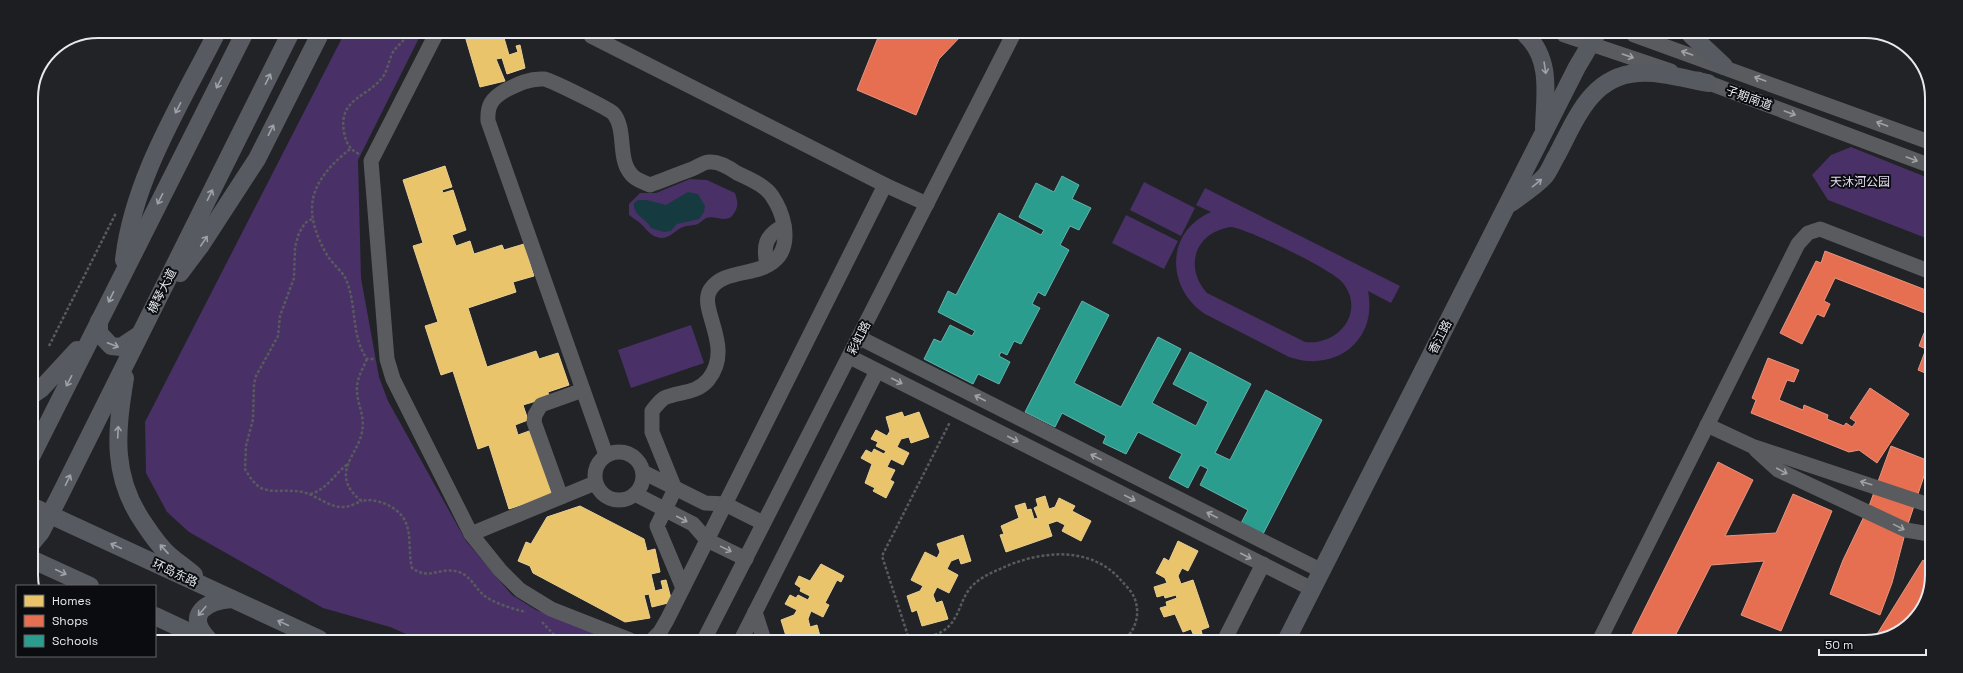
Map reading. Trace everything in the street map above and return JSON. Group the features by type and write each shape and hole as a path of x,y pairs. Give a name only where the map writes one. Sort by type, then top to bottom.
{"main road":[{"path":"123,272 128,230 136,203 163,138 214,38"},
{"path":"38,443 242,38"},
{"name":"横琴大道","path":"38,536 50,515 288,38"},
{"path":"155,305 201,246 257,159 318,38"},
{"path":"1528,38 1539,51 1544,62 1546,74 1543,134"},
{"path":"1694,38 1724,66"},
{"name":"香江路","path":"1289,635 1543,134 1594,39"},
{"path":"1506,207 1545,176 1583,106 1591,94 1601,85 1613,78 1640,72 1708,83"},
{"path":"99,321 98,333 111,346 121,347 140,335"},
{"path":"38,391 67,363 99,321"},
{"path":"128,359 119,415 117,447 125,490 134,511 165,551 215,592"},
{"name":"环岛东路","path":"38,509 310,635"},
{"path":"38,562 88,585"},
{"path":"204,635 200,631 197,624 198,616 209,604 218,600 232,599"},
{"path":"156,616 195,635"}],"street":[{"path":"434,38 371,161 387,359 393,379 471,534 500,570 520,590 551,609 617,635"},
{"path":"595,38 885,185 927,204"},
{"name":"彩虹路","path":"707,635 763,523 860,338 1011,38"},
{"name":"子期南道","path":"1643,38 1724,66 1925,140"},
{"name":"子期南道","path":"1594,39 1925,164"},
{"path":"606,455 488,122 487,110 497,96 521,82 545,79 613,113 619,126 625,162 631,174 638,180 650,185 710,162 727,166 762,187 772,196 784,226 786,240 779,257 767,265 718,280 709,291 708,303 719,346 716,364 708,379 696,390 664,399 652,411 652,432 675,489 657,526 683,588"},
{"path":"657,635 683,588 885,185"},
{"path":"1602,635 1798,244 1808,233 1820,229 1925,270"},
{"path":"860,338 1322,571"},
{"path":"850,357 1312,589"},
{"path":"744,635 877,371"},
{"path":"561,497 534,422 535,415 541,405 583,390"},
{"path":"1707,425 1752,446 1925,504"},
{"path":"1752,446 1778,470 1906,530 1925,533"},
{"path":"614,452 630,454 641,465 643,472 643,480 635,494 628,499 612,500 599,491 595,483 596,467 600,460 606,455 614,452"},
{"path":"643,472 704,503 725,504 763,523"},
{"path":"471,534 595,483"},
{"path":"635,494 693,524 707,540 746,559"},
{"path":"1227,635 1263,564"},
{"path":"755,612 762,635"}],"path":[{"path":"371,161 350,149 345,137 343,117 355,98 370,89 384,76 393,52 405,38"},
{"path":"350,149 330,167 321,179 313,195 312,219 328,256 347,281 358,340 361,350 367,359"},
{"path":"312,219 306,223 299,233 295,247 294,278 282,311 278,336 256,376 254,384 253,419 244,459 245,469 259,487 269,491 286,489 309,494 331,505 344,507 368,500 381,502 401,514 407,522 410,536 410,556 412,568 419,573 427,575 441,570 460,572 467,576 485,597 527,612"},
{"path":"367,359 387,359"},
{"path":"362,501 353,495 349,487 346,473 362,435 362,412 357,388 361,372 367,359"},
{"path":"908,635 882,556 956,410"},
{"path":"309,494 321,490 341,469 349,463"},
{"path":"934,635 943,632 954,621 965,596 972,586 981,578 1030,558 1072,554 1102,564 1115,574 1134,596 1137,610 1136,624 1130,635"},
{"path":"538,619 553,635"}],"green space":[{"path":"342,38 419,38 358,160 361,278 379,377 388,401 466,541 512,595 536,610 601,635 409,635 390,627 323,608 189,532 167,512 146,473 145,422"},
{"name":"天沐河公园","path":"1851,147 1925,177 1925,238 1828,200 1812,175 1831,155"},
{"path":"690,179 707,180 735,193 737,205 732,216 726,219 709,217 698,224 685,226 668,237 661,238 651,234 639,222 629,215 629,204 640,193 656,193"},
{"path":"1144,182 1195,208 1181,236 1130,210"},
{"path":"1205,188 1400,286 1391,303 1368,291 1369,309 1366,325 1360,338 1350,349 1337,356 1322,360 1306,361 1289,357 1205,314 1192,303 1183,290 1178,276 1176,261 1179,246 1185,233 1196,221 1211,212 1196,205","holes":["1231,227 1240,229 1307,259 1342,282 1349,293 1351,304 1350,314 1346,324 1329,338 1318,342 1305,342 1207,293 1200,283 1196,272 1195,262 1197,252 1202,243 1209,236 1219,230"]},
{"path":"1126,215 1178,241 1164,269 1112,243"},
{"path":"691,325 704,363 631,388 618,350"}],"water":[{"path":"688,192 698,194 705,206 704,212 699,219 677,224 671,231 664,232 651,228 649,224 635,211 634,203 638,200 647,200 666,205"}],"building: Homes":[{"path":"466,38 504,38 509,55 518,52 516,46 520,45 525,68 507,74 502,58 496,59 505,81 480,87"},
{"path":"445,166 452,187 442,190 443,193 453,190 466,230 452,235 456,246 470,241 474,254 502,245 504,250 524,244 534,276 513,282 516,292 468,308 487,367 536,351 539,359 558,353 569,385 548,392 549,397 523,405 528,420 515,425 518,435 532,430 552,495 509,509 489,445 478,449 453,371 441,375 425,326 438,322 413,246 423,243 403,180"},
{"path":"902,412 904,417 919,412 929,437 911,443 909,437 901,439 897,447 909,453 903,465 891,459 887,467 895,470 890,480 894,482 886,498 873,491 875,488 865,483 872,464 861,458 866,450 872,453 874,449 884,454 886,451 876,446 878,442 871,439 876,430 887,436 890,431 886,417"},
{"path":"1045,496 1049,509 1055,507 1059,498 1075,506 1072,511 1091,521 1081,541 1062,531 1065,525 1057,521 1048,524 1052,536 1006,552 1000,535 1004,534 1001,526 1019,518 1015,506 1025,503 1027,510 1031,509 1034,519 1038,518 1034,508 1038,506 1036,499"},
{"path":"580,506 644,539 647,551 655,549 660,572 651,574 655,591 663,589 661,581 666,580 672,602 652,607 649,594 644,595 650,618 625,622 533,573 530,566 518,561 526,542 531,544 547,517"},
{"path":"963,535 971,561 961,564 959,558 951,561 947,569 958,575 949,593 937,587 933,595 936,603 942,601 948,619 922,626 917,610 912,612 907,596 920,591 923,586 911,580 925,552 937,558 940,552 937,544"},
{"path":"1178,541 1198,551 1188,571 1182,568 1178,576 1181,584 1193,580 1209,627 1201,630 1202,634 1194,635 1191,629 1183,632 1175,614 1164,617 1160,608 1167,606 1166,602 1177,598 1176,595 1165,598 1164,595 1157,597 1154,587 1167,583 1165,578 1156,573 1164,558 1169,561"},
{"path":"821,564 844,576 841,582 837,580 825,603 829,605 823,617 811,611 808,619 810,627 817,625 820,635 786,635 781,620 794,615 797,610 785,604 790,595 796,598 798,595 808,600 810,596 800,591 801,588 795,584 799,576 810,581"}],"building: Shops":[{"path":"878,38 959,38 939,59 916,115 857,90"},
{"path":"1825,251 1925,290 1925,313 1835,278 1824,301 1830,304 1824,317 1817,314 1802,344 1780,333 1816,261 1821,263"},
{"path":"1924,333 1925,333 1925,349 1919,346"},
{"path":"1925,352 1925,373 1918,370"},
{"path":"1768,358 1799,370 1794,382 1787,380 1779,400 1803,410 1804,405 1828,415 1827,419 1844,426 1846,423 1852,427 1856,422 1850,418 1870,388 1909,414 1877,463 1859,450 1849,452 1751,413 1756,400 1752,398"},
{"path":"1891,446 1925,459 1925,473 1906,530 1892,583 1880,615 1830,594 1843,560 1869,506"},
{"path":"1718,462 1753,480 1725,536 1776,533 1793,494 1832,511 1781,631 1741,615 1764,561 1711,565 1676,635 1632,635"},
{"path":"1923,560 1925,561 1924,587 1913,612 1908,618 1892,629 1877,634"}],"building: Schools":[{"path":"1062,176 1079,185 1072,199 1091,208 1079,230 1070,226 1060,245 1069,250 1045,296 1038,292 1032,304 1040,308 1021,344 1014,341 1007,355 1001,352 999,356 1010,362 999,384 978,374 973,384 924,359 934,339 941,342 950,325 972,336 975,331 938,312 948,291 956,295 999,213 1041,235 1044,230 1019,217 1036,183 1054,192"},
{"path":"1082,301 1109,315 1074,383 1121,407 1158,337 1181,349 1152,403 1196,426 1208,402 1173,384 1190,352 1251,384 1215,453 1230,460 1266,390 1322,420 1262,536 1240,525 1248,510 1200,485 1208,469 1200,465 1188,488 1169,478 1182,454 1138,432 1126,454 1103,443 1106,436 1062,413 1055,427 1025,412"}]}
